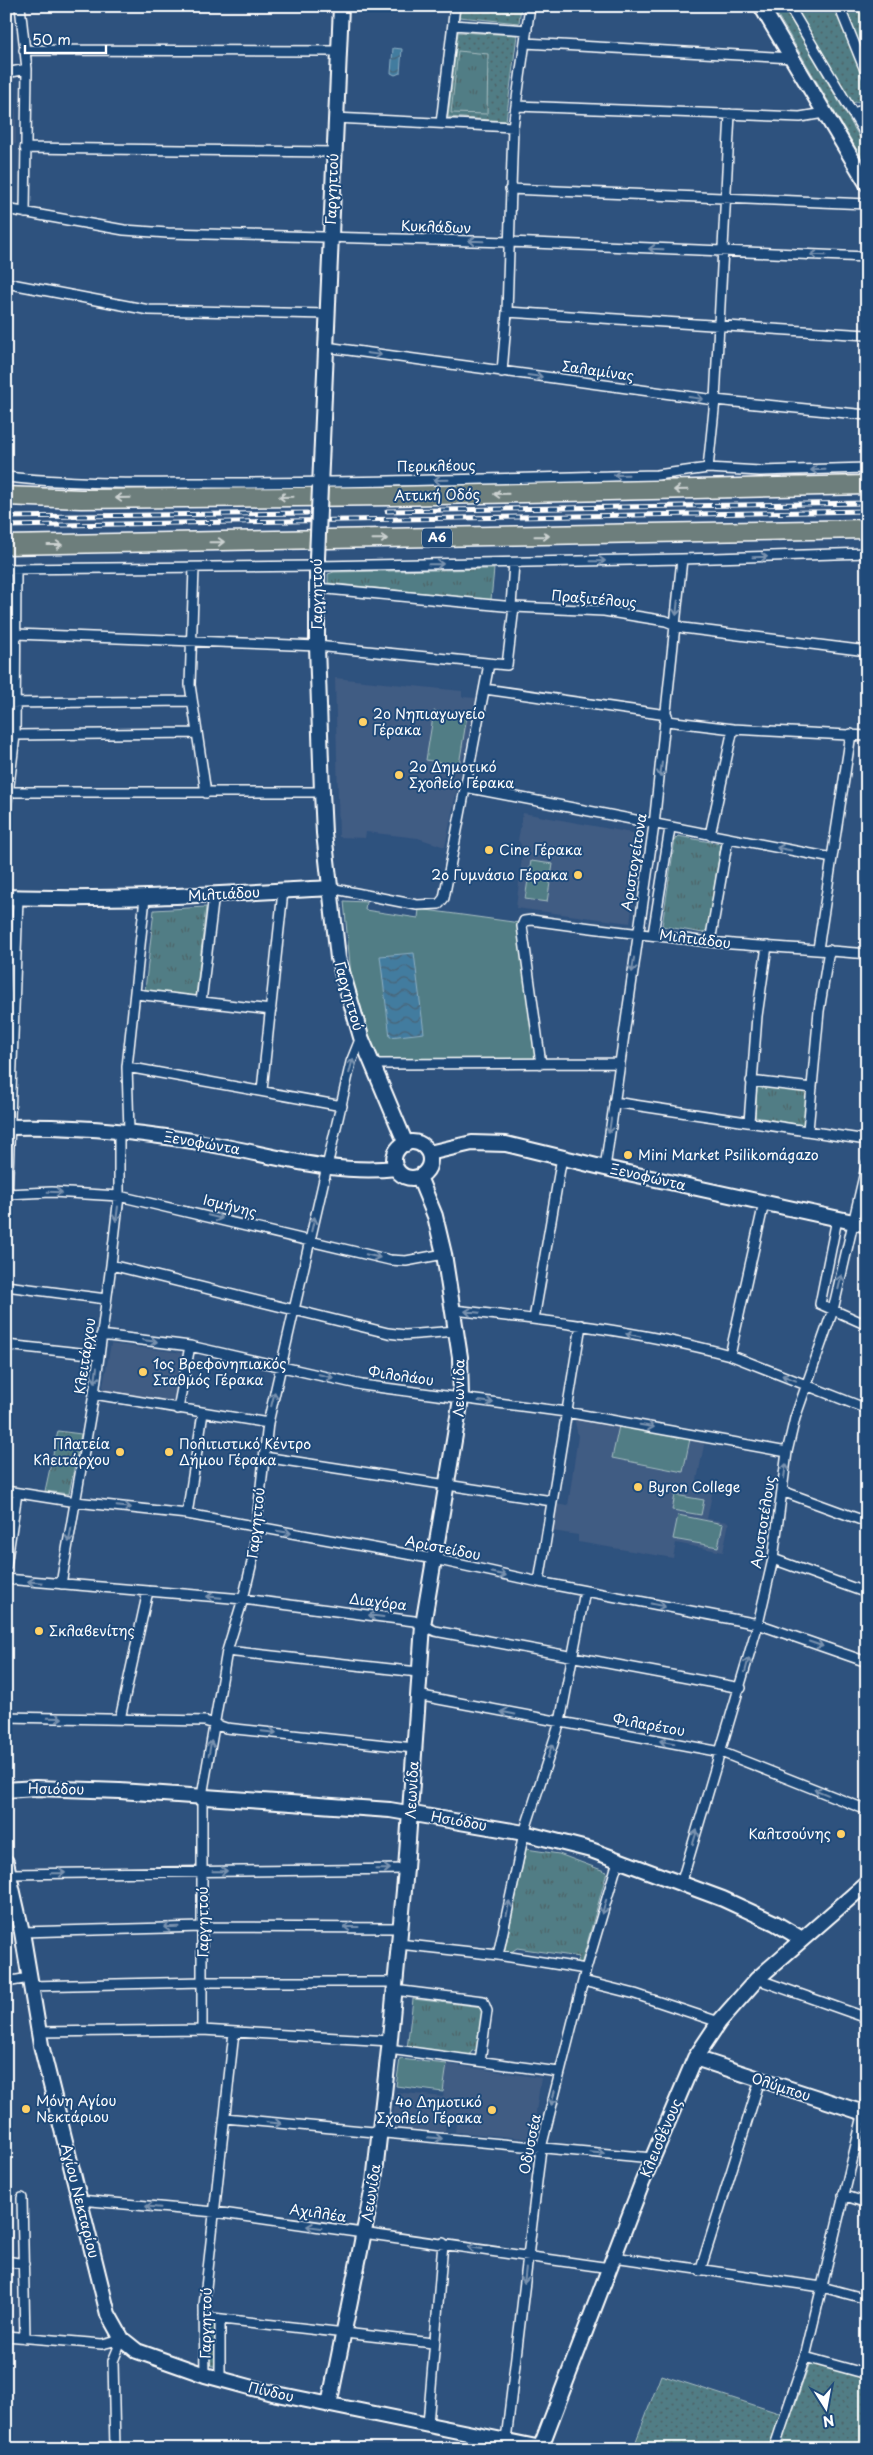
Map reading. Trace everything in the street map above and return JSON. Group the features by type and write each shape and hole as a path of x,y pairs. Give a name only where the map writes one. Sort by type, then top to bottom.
{"highway":[{"name":"Αττική Οδός","path":"6,496 81,499 363,496 867,485"},
{"name":"Α6","path":"6,545 141,544 867,529"}],"street":[{"path":"20,6 27,69 25,213"},
{"name":"Γαργηττού","path":"202,2030 202,1796 227,1651 253,1558 268,1423 326,1167 352,1062 361,1037 338,958 330,888 322,792 317,646 317,562 333,152 341,6"},
{"path":"441,123 455,6"},
{"path":"502,372 507,312 513,127 530,6"},
{"path":"761,6 867,184"},
{"path":"790,6 867,137"},
{"path":"839,6 867,75"},
{"path":"453,25 526,30"},
{"path":"525,43 792,58"},
{"path":"24,50 340,51"},
{"path":"6,73 27,69"},
{"path":"516,106 800,117 824,112"},
{"path":"852,112 867,109"},
{"path":"708,468 715,400 717,325 730,114"},
{"path":"335,118 513,127"},
{"path":"25,148 333,152"},
{"path":"510,189 867,204"},
{"name":"Κυκλάδων","path":"6,210 132,231 509,242 867,257"},
{"path":"6,283 149,310 327,314"},
{"path":"507,312 867,335"},
{"name":"Σαλαμίνας","path":"326,347 715,400 867,415"},
{"name":"Περικλέους","path":"6,477 36,480 137,483 320,485 657,475 708,468 760,472 867,468"},
{"path":"6,569 194,568 317,562 514,563 867,553"},
{"name":"Αριστογείτονα","path":"604,1168 654,825 667,718 682,559"},
{"path":"16,634 317,646 507,665 513,606 514,563"},
{"path":"194,568 190,640 191,701 206,793"},
{"path":"6,810 15,735 11,703 16,634 16,569"},
{"name":"Πραξιτέλους","path":"317,588 513,606 604,611 666,621 676,625 867,651"},
{"path":"489,664 466,787 654,825 832,858"},
{"path":"485,689 732,728 867,736"},
{"path":"11,703 191,701"},
{"path":"710,835 732,728"},
{"path":"15,735 196,733"},
{"path":"818,949 851,734"},
{"name":"Μιλτιάδου","path":"12,897 145,898 330,888 417,905 439,904 444,898 466,787"},
{"path":"8,792 322,792"},
{"path":"653,934 670,828"},
{"path":"710,942 728,838"},
{"path":"262,1090 283,891"},
{"path":"201,1002 214,894"},
{"path":"6,1229 12,897"},
{"name":"Κλειτάρχου","path":"61,1584 94,1394 111,1265 119,1196 127,1067 145,898"},
{"name":"Μιλτιάδου","path":"541,1064 522,926 524,921 532,920 710,942 867,954"},
{"path":"749,1122 751,1082 767,946"},
{"path":"808,1130 819,1011 829,950"},
{"path":"136,994 271,1010"},
{"path":"361,1037 406,1144"},
{"path":"372,1064 619,1063"},
{"path":"127,1067 342,1106"},
{"path":"751,1082 812,1088"},
{"path":"614,1102 867,1140"},
{"name":"Ξενοφώντα","path":"8,1127 124,1131 215,1145 326,1167 350,1170 396,1168"},
{"name":"Ξενοφώντα","path":"429,1153 472,1143 494,1142 604,1168 861,1223"},
{"path":"416,1143 429,1153 428,1170 419,1177 408,1178 396,1168 395,1156 397,1151 406,1144 416,1143"},
{"path":"534,1319 562,1157"},
{"name":"Αριστοτέλους","path":"681,1884 741,1688 758,1624 772,1559 787,1452 795,1418 834,1310 861,1223 867,1163"},
{"name":"Λεωνίδα","path":"329,2405 374,2182 390,2045 411,1813 418,1672 423,1625 462,1399 461,1371 444,1254 435,1216 419,1177"},
{"name":"Ισμήνης","path":"7,1194 52,1192 119,1196 390,1260 406,1261 444,1254"},
{"path":"730,1355 764,1203"},
{"path":"837,1219 820,1300 822,1306 867,1325"},
{"path":"111,1265 405,1336 456,1331"},
{"path":"6,1286 106,1299"},
{"path":"453,1310 581,1326 730,1355 867,1410"},
{"path":"539,1582 581,1326"},
{"name":"Φιλολάου","path":"102,1335 190,1346 362,1385 566,1412 787,1452"},
{"path":"6,1345 99,1355"},
{"path":"178,1409 190,1346"},
{"path":"94,1394 203,1414 268,1423"},
{"path":"187,1514 203,1414"},
{"path":"264,1457 552,1501"},
{"name":"Αριστείδου","path":"6,1491 76,1502 187,1514 434,1559 539,1582 758,1624 867,1662"},
{"path":"782,1491 867,1522"},
{"path":"6,1566 17,1493"},
{"path":"772,1559 867,1593"},
{"name":"Διαγόρα","path":"6,1579 243,1599 414,1621 435,1631 741,1688"},
{"path":"120,1719 148,1591"},
{"path":"498,1955 524,1833 560,1722 585,1591"},
{"path":"227,1651 418,1672"},
{"name":"Φιλαρέτου","path":"417,1695 721,1752 867,1810"},
{"path":"6,1717 205,1722 226,1728 414,1748"},
{"name":"Ησιόδου","path":"6,1790 35,1788 202,1796 411,1813 524,1833 568,1843 681,1884 762,1916 802,1939"},
{"name":"Οδυσσέα","path":"506,2440 541,2148 583,1980 618,1861"},
{"path":"8,1868 203,1871 406,1869"},
{"name":"Αγίου Νεκταρίου","path":"8,1868 22,1932 38,2032 108,2314 122,2339"},
{"name":"Κλεισθένους","path":"541,2448 652,2158 695,2058 719,2022 757,1979 867,1883"},
{"path":"22,1932 202,1927 400,1928"},
{"path":"399,1944 498,1955 586,1969"},
{"path":"757,1979 867,2018"},
{"path":"583,1980 635,1994 719,2022"},
{"path":"6,1982 203,1982 395,1986 483,2001 487,2011 480,2061"},
{"path":"38,2032 202,2030 234,2032 390,2045 480,2061 559,2072"},
{"name":"Γαργηττού","path":"206,2375 204,2317 234,2032"},
{"name":"Ολύμπου","path":"695,2058 864,2113"},
{"path":"700,2271 760,2080"},
{"path":"774,2449 805,2357 867,2099"},
{"path":"225,2118 652,2158"},
{"path":"843,2195 867,2203"},
{"path":"22,2198 25,2338"},
{"name":"Αχιλλέα","path":"80,2200 215,2212 527,2255 700,2271 822,2287 867,2299"},
{"path":"428,2424 433,2344 443,2243"},
{"path":"6,2261 24,2264"},
{"path":"204,2317 433,2344"},
{"path":"220,2319 220,2380"},
{"path":"6,2336 102,2344 122,2339"},
{"path":"115,2449 113,2360 122,2339"},
{"name":"Πίνδου","path":"122,2339 149,2356 220,2380 329,2405 541,2448"},
{"path":"805,2357 867,2374"},
{"path":"541,2448 545,2449"}],"shaded area":[{"path":"14,77 16,144 6,143 6,79"},
{"name":"2ο Δημοτικό Σχολείο Γέρακα","path":"335,678 462,691 462,697 476,698 445,847 418,838 366,832 365,838 339,837"},
{"name":"2ο Γυμνάσιο Γέρακα","path":"523,813 643,835 630,923 516,908 523,848 518,840"},
{"name":"1ος Βρεφονηπιακός Σταθμός Γέρακα","path":"111,1344 184,1353 175,1403 102,1391"},
{"name":"Byron College","path":"574,1417 705,1440 696,1485 713,1489 707,1519 729,1522 723,1552 676,1543 673,1558 578,1542 578,1535 552,1531 555,1504 568,1506 578,1436"},
{"name":"4ο Δημοτικό Σχολείο Γέρακα","path":"447,2064 541,2078 532,2139 455,2132 456,2123 446,2123 445,2132 392,2127 396,2092 443,2097"}],"green space":[{"path":"461,6 521,6 519,23 459,17"},
{"path":"783,6 867,150 867,167 774,9"},
{"path":"795,6 835,6 867,85 867,100 851,103"},
{"path":"843,6 867,6 867,67"},
{"path":"458,32 517,35 506,121 448,117"},
{"path":"458,51 488,54 487,114 451,113"},
{"path":"494,569 491,600 328,583 328,574 334,572"},
{"path":"434,711 467,716 459,765 426,760"},
{"path":"678,836 721,844 708,928 703,933 662,926 675,839"},
{"path":"531,861 553,864 547,902 525,899"},
{"path":"344,901 366,902 365,910 418,918 419,909 520,923 539,1061 378,1063 351,975"},
{"path":"206,907 196,996 145,990 154,910"},
{"path":"757,1086 807,1092 803,1125 755,1117"},
{"path":"619,1426 690,1439 683,1472 612,1458"},
{"path":"58,1431 81,1434 69,1494 45,1491"},
{"path":"675,1495 704,1500 701,1515 672,1510"},
{"path":"678,1515 723,1524 718,1547 673,1539"},
{"path":"526,1849 559,1854 607,1872 581,1965 575,1964 579,1957 517,1948 507,1955 504,1954"},
{"path":"413,1999 483,2007 477,2050 472,2051 468,2057 407,2049"},
{"path":"400,2059 447,2064 443,2092 396,2086"},
{"path":"209,2323 218,2324 217,2367 209,2365"},
{"path":"810,2362 867,2377 867,2449 633,2449 661,2375 791,2417"}],"water":[{"path":"393,48 402,49 400,73 395,75 391,73"},
{"path":"414,953 424,1033 390,1037 380,956"}],"railway":[{"path":"387,511 867,503"},
{"path":"6,526 867,511"},
{"path":"6,517 307,513"}],"place":[{"name":"2ο Νηπιαγωγείο Γέρακα","path":"363,722"},
{"name":"2ο Δημοτικό Σχολείο Γέρακα","path":"399,775"},
{"name":"Cine Γέρακα","path":"489,850"},
{"name":"2ο Γυμνάσιο Γέρακα","path":"578,875"},
{"name":"Mini Market Psilikomágazo","path":"628,1155"},
{"name":"1ος Βρεφονηπιακός Σταθμός Γέρακα","path":"143,1372"},
{"name":"Πλατεία Κλειτάρχου","path":"120,1452"},
{"name":"Πολιτιστικό Κέντρο Δήμου Γέρακα","path":"169,1452"},
{"name":"Byron College","path":"638,1487"},
{"name":"Σκλαβενίτης","path":"39,1631"},
{"name":"Καλτσούνης","path":"841,1834"},
{"name":"Μόνη Αγίου Νεκτάριου","path":"26,2109"},
{"name":"4ο Δημοτικό Σχολείο Γέρακα","path":"492,2110"}]}
